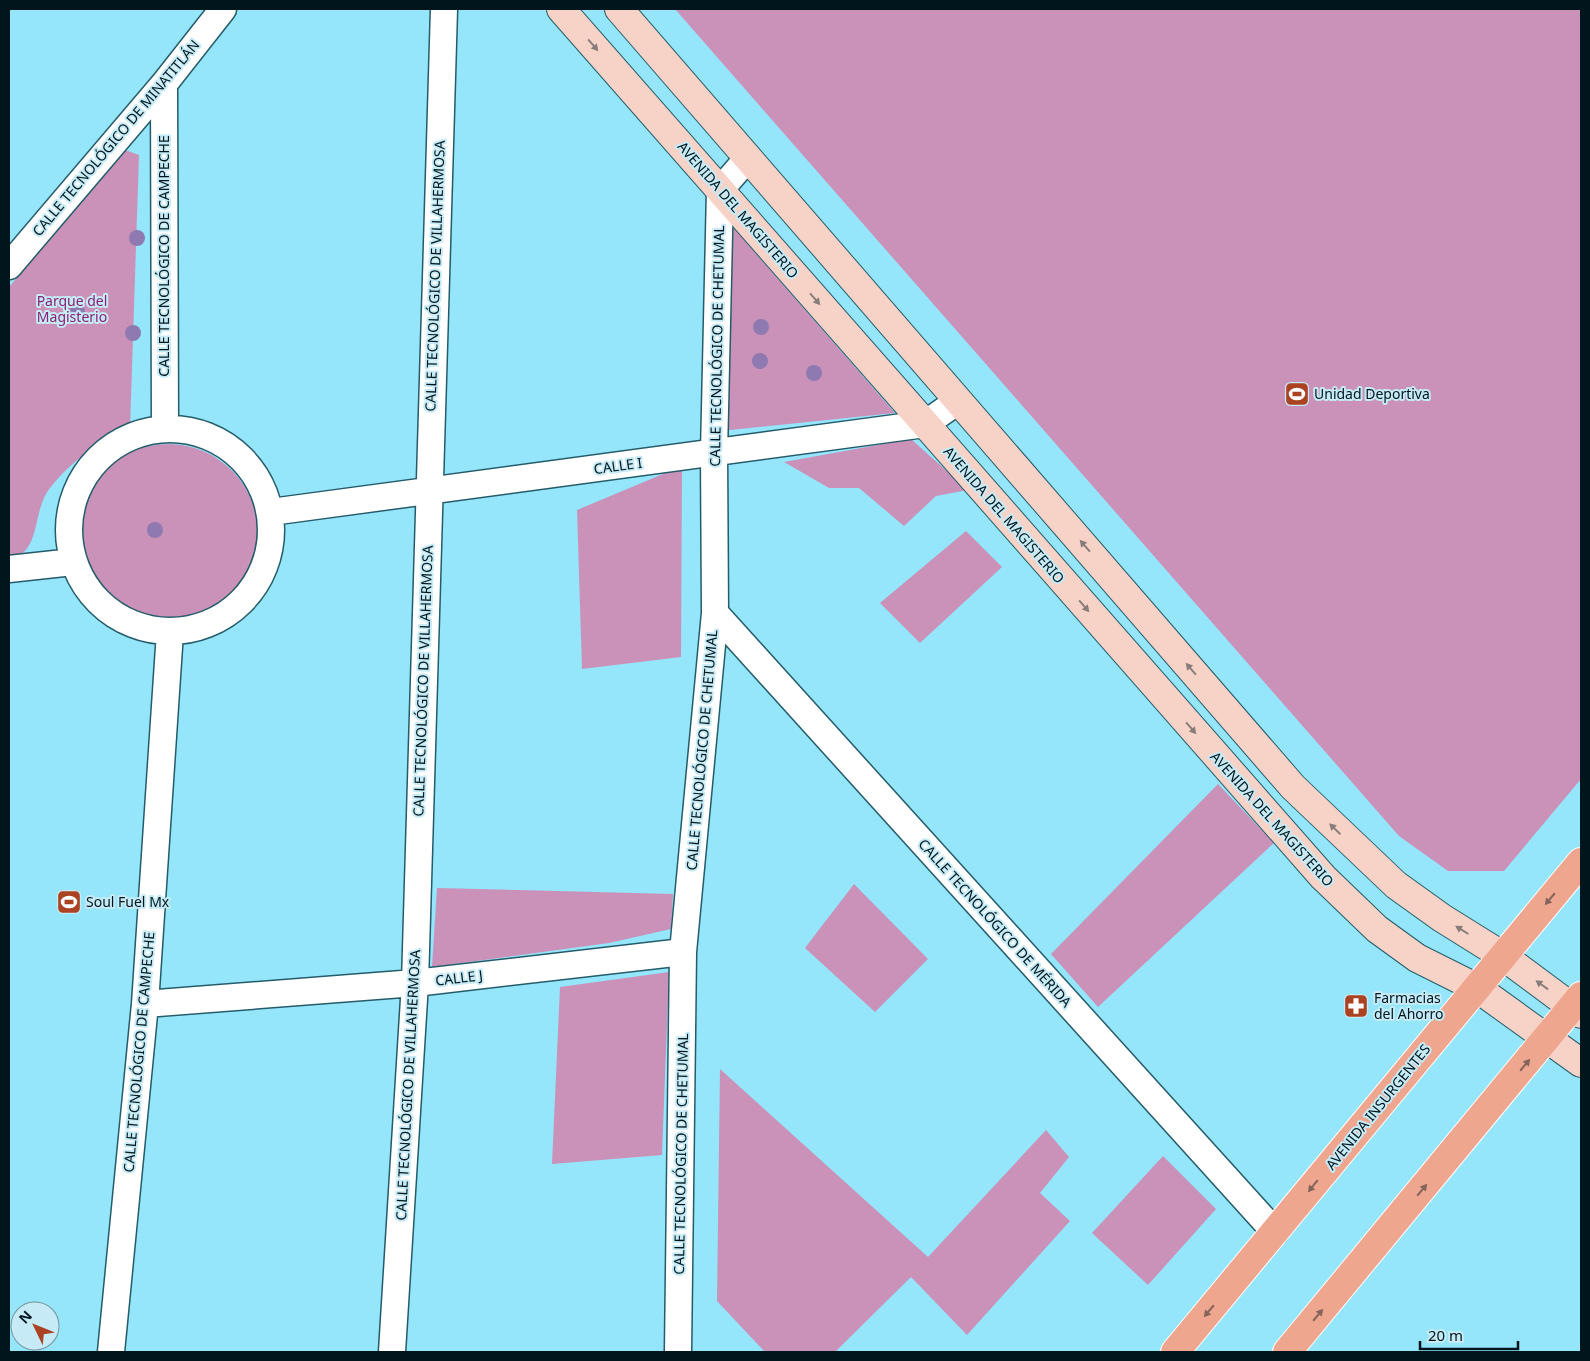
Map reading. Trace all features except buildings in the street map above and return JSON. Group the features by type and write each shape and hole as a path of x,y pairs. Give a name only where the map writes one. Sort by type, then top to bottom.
{"main road":[{"name":"AVENIDA INSURGENTES","path":"1175,1352 1581,862"},
{"path":"1287,1352 1548,1038 1578,1006"}],"street":[{"name":"CALLE TECNOLÓGICO DE MINATITLÁN","path":"9,266 164,84 223,9"},
{"name":"CALLE TECNOLÓGICO DE VILLAHERMOSA","path":"392,1352 415,983 428,491 444,9"},
{"name":"AVENIDA DEL MAGISTERIO","path":"561,9 1323,877 1377,930 1417,958 1476,988 1581,1063"},
{"path":"619,9 1293,787 1396,885 1442,918 1578,1006"},
{"name":"CALLE TECNOLÓGICO DE CAMPECHE","path":"164,84 165,429"},
{"path":"720,190 748,158"},
{"name":"CALLE TECNOLÓGICO DE CHETUMAL","path":"678,1352 683,952 715,613 714,453 720,190"},
{"name":"CALLE I","path":"271,512 925,424 958,400"},
{"path":"165,429 194,431 222,442 245,460 262,484 271,512 271,548 258,581 236,609 205,626 170,632 138,628 110,614 87,591 74,562 68,531 73,501 86,473 108,451 134,435 165,429"},
{"path":"9,569 74,562"},
{"name":"CALLE TECNOLÓGICO DE MÉRIDA","path":"715,613 1275,1232"},
{"name":"CALLE TECNOLÓGICO DE CAMPECHE","path":"111,1352 145,1004 170,632"},
{"name":"CALLE J","path":"145,1004 415,983 683,952"}],"green space":[{"name":"Unidad Deportiva","path":"675,9 1581,9 1581,779 1504,871 1448,871 1399,836"},
{"name":"Parque del Magisterio","path":"125,150 139,155 130,429 86,453 58,478 44,498 32,539 27,548 20,556 9,561 9,287"},
{"path":"725,218 895,413 720,431"},
{"path":"911,439 968,490 936,496 904,526 859,488 829,488 784,462"},
{"path":"168,444 186,446 202,451 218,459 232,470 243,484 251,500 256,516 258,534 256,552 251,568 243,584 232,598 218,609 202,617 186,622 168,624 150,622 134,617 118,609 104,598 93,584 85,568 80,552 78,534 80,516 85,500 93,484 104,470 118,459 134,451 150,446"},
{"path":"682,466 681,657 582,669 577,510"},
{"path":"966,531 1002,567 920,643 880,603"},
{"path":"1218,784 1274,843 1098,1007 1051,954"},
{"path":"854,884 928,959 875,1012 805,948"},
{"path":"437,888 673,894 671,929 609,943 432,967"},
{"path":"669,972 662,1155 552,1164 560,987"},
{"path":"720,1069 928,1257 1046,1130 1069,1157 1040,1193 1070,1221 967,1335 911,1277 835,1352 765,1352 717,1301"},
{"path":"1163,1156 1216,1209 1148,1285 1092,1233"}],"place":[{"name":"Unidad Deportiva","path":"1297,394"},
{"name":"Soul Fuel Mx","path":"69,902"},
{"name":"Farmacias del Ahorro","path":"1356,1006"}]}
